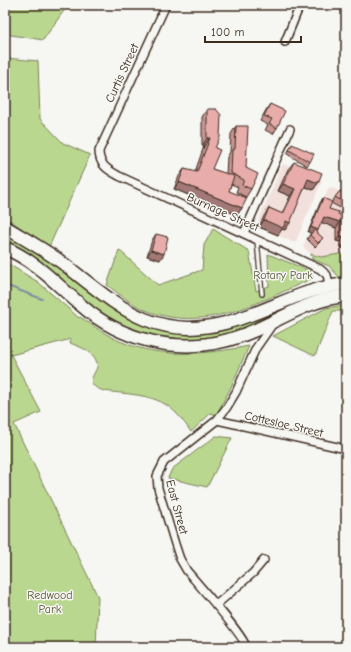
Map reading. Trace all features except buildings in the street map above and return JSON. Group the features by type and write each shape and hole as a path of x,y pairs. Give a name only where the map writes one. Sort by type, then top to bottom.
{"highway":[{"path":"5,227 52,256 124,309 144,319 166,326 189,328 223,324 294,296 330,292 346,296"},
{"path":"5,248 24,257 34,264 81,306 103,322 118,330 147,341 177,346 199,346 252,332 275,322 346,284"}],"street":[{"name":"Curtis Street","path":"99,151 166,5"},
{"path":"285,42 300,5"},
{"path":"244,233 290,129"},
{"name":"Burnage Street","path":"99,151 100,161 109,171 320,268 327,275 330,292"},
{"name":"East Street","path":"246,647 216,605 187,571 180,559 158,488 157,476 164,462 217,420 227,407 236,392 256,348 275,322"},
{"name":"Cottesloe Street","path":"217,420 346,449"},
{"path":"216,605 253,573 264,560"}],"lane":[{"path":"257,239 262,294"}],"shaded area":[{"path":"283,164 322,181 295,243 256,226"},
{"path":"331,187 346,195 346,253 321,257 311,254 303,247 328,189"}],"green space":[{"path":"5,5 68,5 43,40 5,34"},
{"path":"5,58 38,61 40,119 63,143 90,155 49,247 5,217"},
{"name":"Rotary Park","path":"213,229 249,251 256,291 269,286 268,254 310,271 313,278 272,297 230,312 209,317 187,318 165,316 143,309 107,285 119,250 158,285 202,270 204,245"},
{"path":"5,233 38,253 119,313 145,326 172,332 322,293 282,314 232,334 200,340 168,340 127,329 102,315 16,248 5,242"},
{"path":"346,253 346,278 339,277 329,266 312,259 311,254 321,257"},
{"name":"Redwood Park","path":"5,262 38,282 79,318 80,317 116,340 153,351 169,353 201,353 249,346 230,389 216,415 211,413 191,432 177,414 161,402 134,394 104,391 93,385 92,377 97,363 90,352 70,343 71,339 11,355 41,412 14,424 98,597 96,647 5,647"},
{"path":"346,305 346,313 342,311 333,311 315,356 273,336 326,308"},
{"path":"216,436 232,438 207,487 168,478 172,469"}],"waterway":[{"path":"5,285 42,299"}]}
